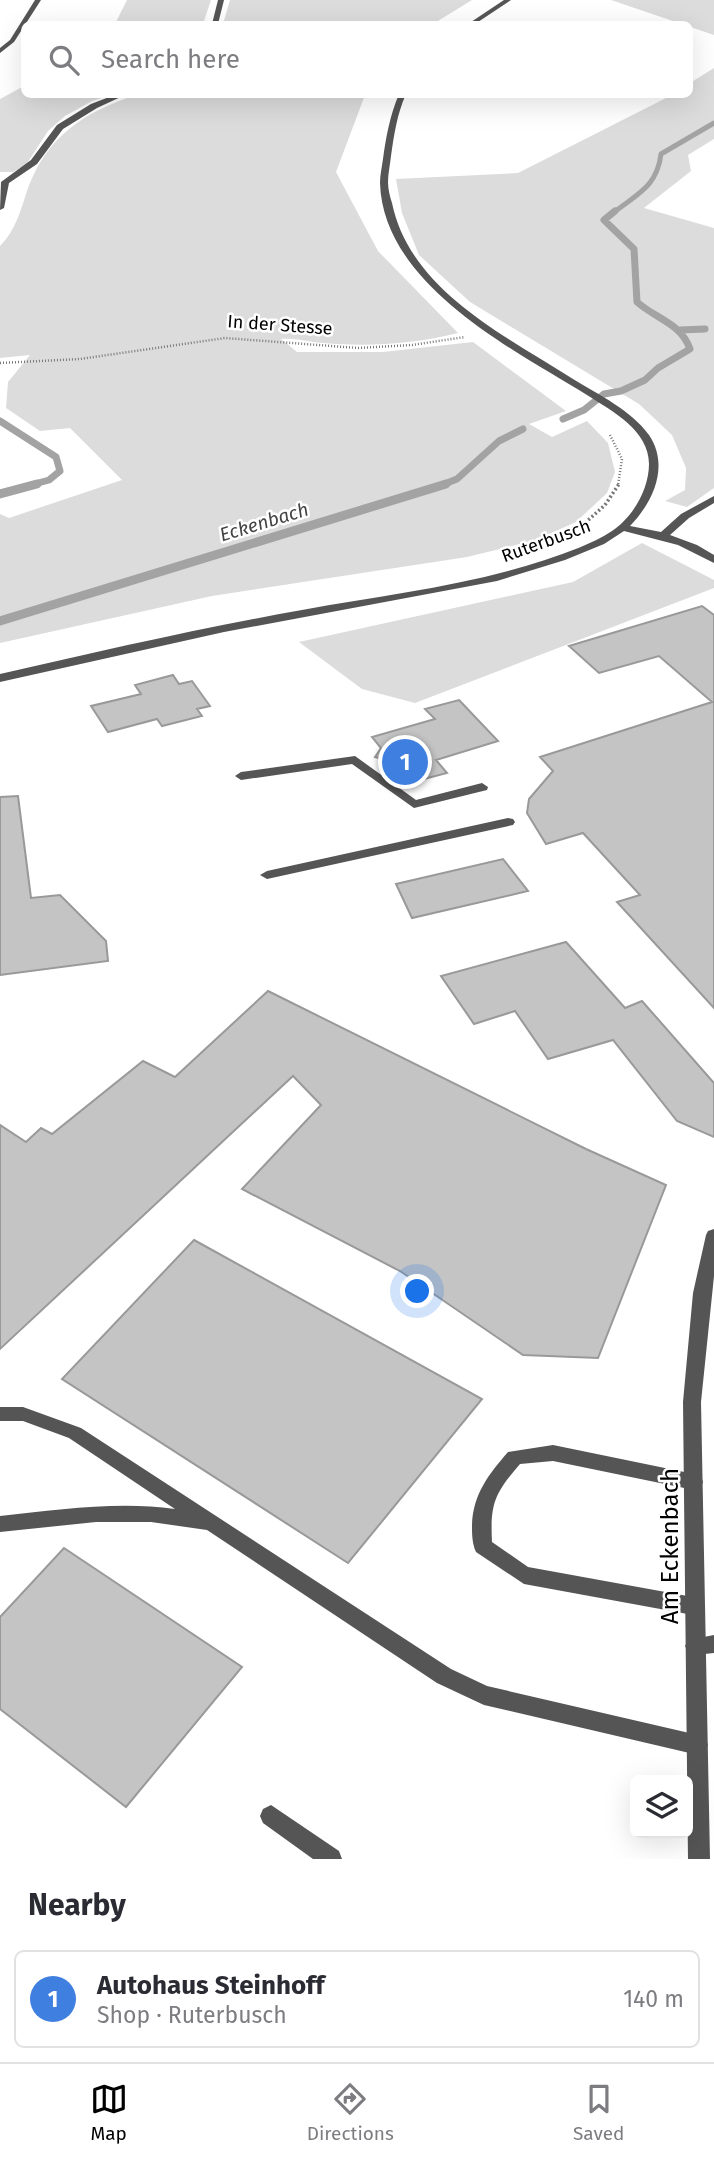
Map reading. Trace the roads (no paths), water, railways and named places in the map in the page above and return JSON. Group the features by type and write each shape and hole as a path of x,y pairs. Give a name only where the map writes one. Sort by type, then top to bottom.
{"street":[{"path":"25,21 38,0"},
{"path":"216,21 221,0"},
{"path":"476,21 508,0"},
{"path":"0,51 12,41 21,27"},
{"path":"0,208 3,181 34,162 60,127 94,106 114,98"},
{"name":"Ruterbusch","path":"0,678 215,630 494,578 542,565 587,548 623,528 643,502 653,477 654,458 642,432 609,405 471,315 431,285 406,254 391,228 383,172 386,147 401,98"},
{"path":"663,536 685,516 714,499"},
{"path":"623,528 663,536 702,551 714,560"},
{"path":"241,776 355,760 414,804 482,788"},
{"path":"267,875 508,822"},
{"name":"Am Eckenbach","path":"699,1859 698,1745 704,1645 694,1606 694,1376 702,1293 714,1235"},
{"path":"0,1414 23,1414 75,1433 454,1681 484,1695 518,1704 698,1745"},
{"path":"694,1482 553,1453 515,1457 489,1487 481,1516 484,1546 524,1575 694,1606"},
{"path":"0,1524 96,1514 152,1514 212,1523"},
{"path":"271,1816 331,1859"}],"waterway":[{"name":"Eckenbach","path":"613,213 638,195 650,182 659,165 661,154 714,123"},
{"name":"Eckenbach","path":"563,419 584,410 604,394 621,391 645,380 658,368 690,349 681,333 637,302 634,249 604,220 615,211"},
{"path":"680,330 705,329"},
{"path":"0,421 56,457 60,471 49,480 31,485"},
{"name":"Eckenbach","path":"442,485 457,479 499,441 523,429"},
{"path":"0,494 37,484"},
{"name":"Eckenbach","path":"0,621 446,484"}],"place":[{"name":"Autohaus Steinhoff","path":"405,762"}]}
